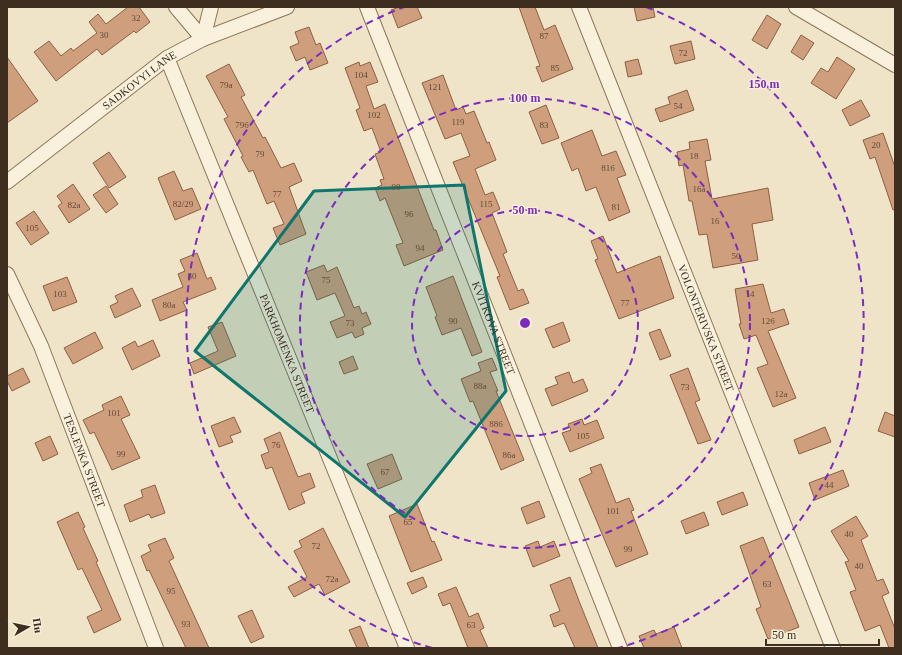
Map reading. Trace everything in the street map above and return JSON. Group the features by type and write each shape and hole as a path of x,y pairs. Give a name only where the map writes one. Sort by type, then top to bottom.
{"street":[{"path":"176,7 203,39"},
{"path":"203,39 212,7"},
{"name":"SADKOVYI LANE","path":"7,182 167,58 203,39 287,7"},
{"name":"KVITKOVA STREET","path":"367,7 620,648"},
{"name":"VOLONTERIVSKA STREET","path":"579,7 833,648"},
{"path":"796,7 895,65"},
{"name":"PARKHOMENKA STREET","path":"167,58 407,648"},
{"name":"TESLENKA STREET","path":"7,274 41,346 156,648"}],"highlighted area":[{"path":"464,185 506,391 405,517 195,351 314,191"}],"building":[{"path":"128,7 139,7 150,22 136,33 134,31 102,55 97,49 56,81 34,52 49,41 61,56 71,48 73,51 97,33 89,22 98,14 106,24"},
{"path":"399,7 417,7 422,18 398,28 391,10"},
{"path":"519,7 535,7 544,30 555,25 573,69 542,82 536,67 540,66"},
{"path":"634,7 653,7 655,17 637,21"},
{"path":"767,15 781,24 767,49 752,40"},
{"path":"309,27 316,45 320,43 328,63 310,70 305,57 296,61 290,47 299,43 295,32"},
{"path":"801,35 814,43 803,60 791,52"},
{"path":"691,41 695,59 675,64 670,46"},
{"path":"7,57 38,101 7,123"},
{"path":"837,57 855,69 836,99 811,83 821,68 828,72"},
{"path":"638,59 642,74 628,77 625,62"},
{"path":"359,62 360,66 370,62 378,82 366,86 374,109 385,104 443,250 404,266 396,245 403,243 385,198 380,201 375,188 382,185 380,180 384,179 375,154 381,152 372,128 364,131 356,110 360,108 345,68"},
{"path":"229,64 245,95 241,97 263,138 265,137 281,168 294,163 302,181 289,187 306,234 280,245 273,228 284,224 274,201 267,204 253,170 249,172 241,157 243,156 224,119 228,117 206,76"},
{"path":"443,75 456,110 463,107 466,114 474,111 487,143 489,142 496,160 475,169 485,195 493,192 500,209 492,213 507,252 503,254 518,291 523,289 529,303 510,310 497,277 500,276 453,162 470,156 461,133 445,139 422,83"},
{"path":"687,90 694,110 660,122 655,109 670,104 668,97"},
{"path":"861,100 870,116 850,126 842,110"},
{"path":"546,105 559,138 542,144 529,112"},
{"path":"592,130 602,156 616,151 626,175 617,178 630,212 609,221 596,187 586,191 578,168 572,171 561,143"},
{"path":"883,133 895,167 895,209 893,210 875,157 870,159 863,140"},
{"path":"707,139 711,160 705,161 712,199 768,188 773,220 752,224 758,260 713,268 707,234 699,235 692,201 689,201 683,165 679,166 677,152 690,149 689,142"},
{"path":"109,152 126,177 109,188 93,163"},
{"path":"174,171 183,191 192,188 201,209 175,220 158,178"},
{"path":"73,184 90,209 69,223 58,206 62,203 57,196"},
{"path":"106,186 118,204 106,213 93,195"},
{"path":"34,211 49,233 31,245 16,223"},
{"path":"603,236 617,273 660,256 674,298 619,319 595,260 598,259 591,241"},
{"path":"197,253 207,279 211,277 216,289 183,302 187,310 160,321 152,300 183,287 178,274 185,271 180,260"},
{"path":"324,265 327,272 337,267 354,308 359,306 362,314 366,312 371,324 362,328 364,334 355,338 352,332 337,338 330,322 345,316 335,293 317,300 306,272"},
{"path":"453,276 482,352 472,356 461,328 442,335 435,317 437,316 426,287"},
{"path":"67,277 77,302 53,311 43,286"},
{"path":"763,284 771,313 784,309 789,324 768,331 796,398 773,407 757,368 768,364 756,335 744,339 739,324 741,324 735,289"},
{"path":"132,288 141,306 115,318 110,306 118,302 115,296"},
{"path":"222,322 236,356 194,374 190,363 218,351 208,327"},
{"path":"563,322 570,341 553,348 545,329"},
{"path":"660,329 671,356 660,360 649,333"},
{"path":"95,332 103,348 73,364 64,348"},
{"path":"153,340 160,356 132,370 122,348 135,341 138,347"},
{"path":"353,356 358,369 344,374 339,362"},
{"path":"492,358 497,370 490,372 498,391 496,391 524,460 501,470 473,401 470,402 461,379 481,371 478,363"},
{"path":"23,368 30,382 12,391 7,381 7,376"},
{"path":"688,368 700,400 695,402 711,440 698,444 670,375"},
{"path":"569,372 573,383 583,379 588,391 552,406 545,389 558,384 555,377"},
{"path":"121,396 130,415 121,419 140,458 112,470 94,432 90,434 83,420 104,410 102,405"},
{"path":"885,412 895,416 895,437 878,431"},
{"path":"234,417 241,432 230,436 233,442 219,447 211,426"},
{"path":"582,419 584,425 597,420 604,438 570,452 562,433 571,430 568,424"},
{"path":"825,427 831,442 799,454 794,440"},
{"path":"280,432 298,477 310,473 315,487 301,493 305,503 289,510 272,467 266,469 261,455 269,452 264,439"},
{"path":"50,436 58,454 43,461 35,443"},
{"path":"392,454 402,479 378,489 367,464"},
{"path":"601,464 616,503 629,498 634,510 631,511 648,554 616,567 579,479 592,473 590,468"},
{"path":"843,470 849,486 815,500 809,483"},
{"path":"155,485 165,513 151,518 149,514 130,522 124,505 143,497 141,490"},
{"path":"743,492 748,505 722,515 717,502"},
{"path":"539,501 545,517 527,524 521,508"},
{"path":"417,504 432,542 434,541 442,560 411,572 389,516"},
{"path":"78,512 85,527 83,528 98,561 96,562 121,620 94,633 87,617 102,610 82,568 78,570 57,522"},
{"path":"704,512 709,525 686,534 681,521"},
{"path":"856,516 868,536 861,540 877,581 883,579 889,593 882,596 895,629 895,648 889,648 880,625 865,631 850,592 856,590 845,562 849,561 831,531"},
{"path":"323,528 350,582 325,595 319,584 294,597 288,587 307,577 294,551 302,547 299,541"},
{"path":"763,537 799,627 768,639 756,609 761,607 740,546"},
{"path":"165,538 174,558 169,561 209,648 186,648 149,570 147,571 141,556 151,551 148,545"},
{"path":"538,541 540,547 554,541 560,556 533,567 525,546"},
{"path":"423,577 427,587 412,594 407,583"},
{"path":"570,577 598,648 575,648 564,623 554,627 550,615 560,611 550,585"},
{"path":"456,587 469,617 478,613 484,628 480,630 488,648 468,648 450,603 443,606 438,594"},
{"path":"252,610 264,637 251,643 238,616"},
{"path":"360,626 369,648 357,648 349,630"},
{"path":"674,627 682,648 644,648 639,636 654,630 656,634"}]}
